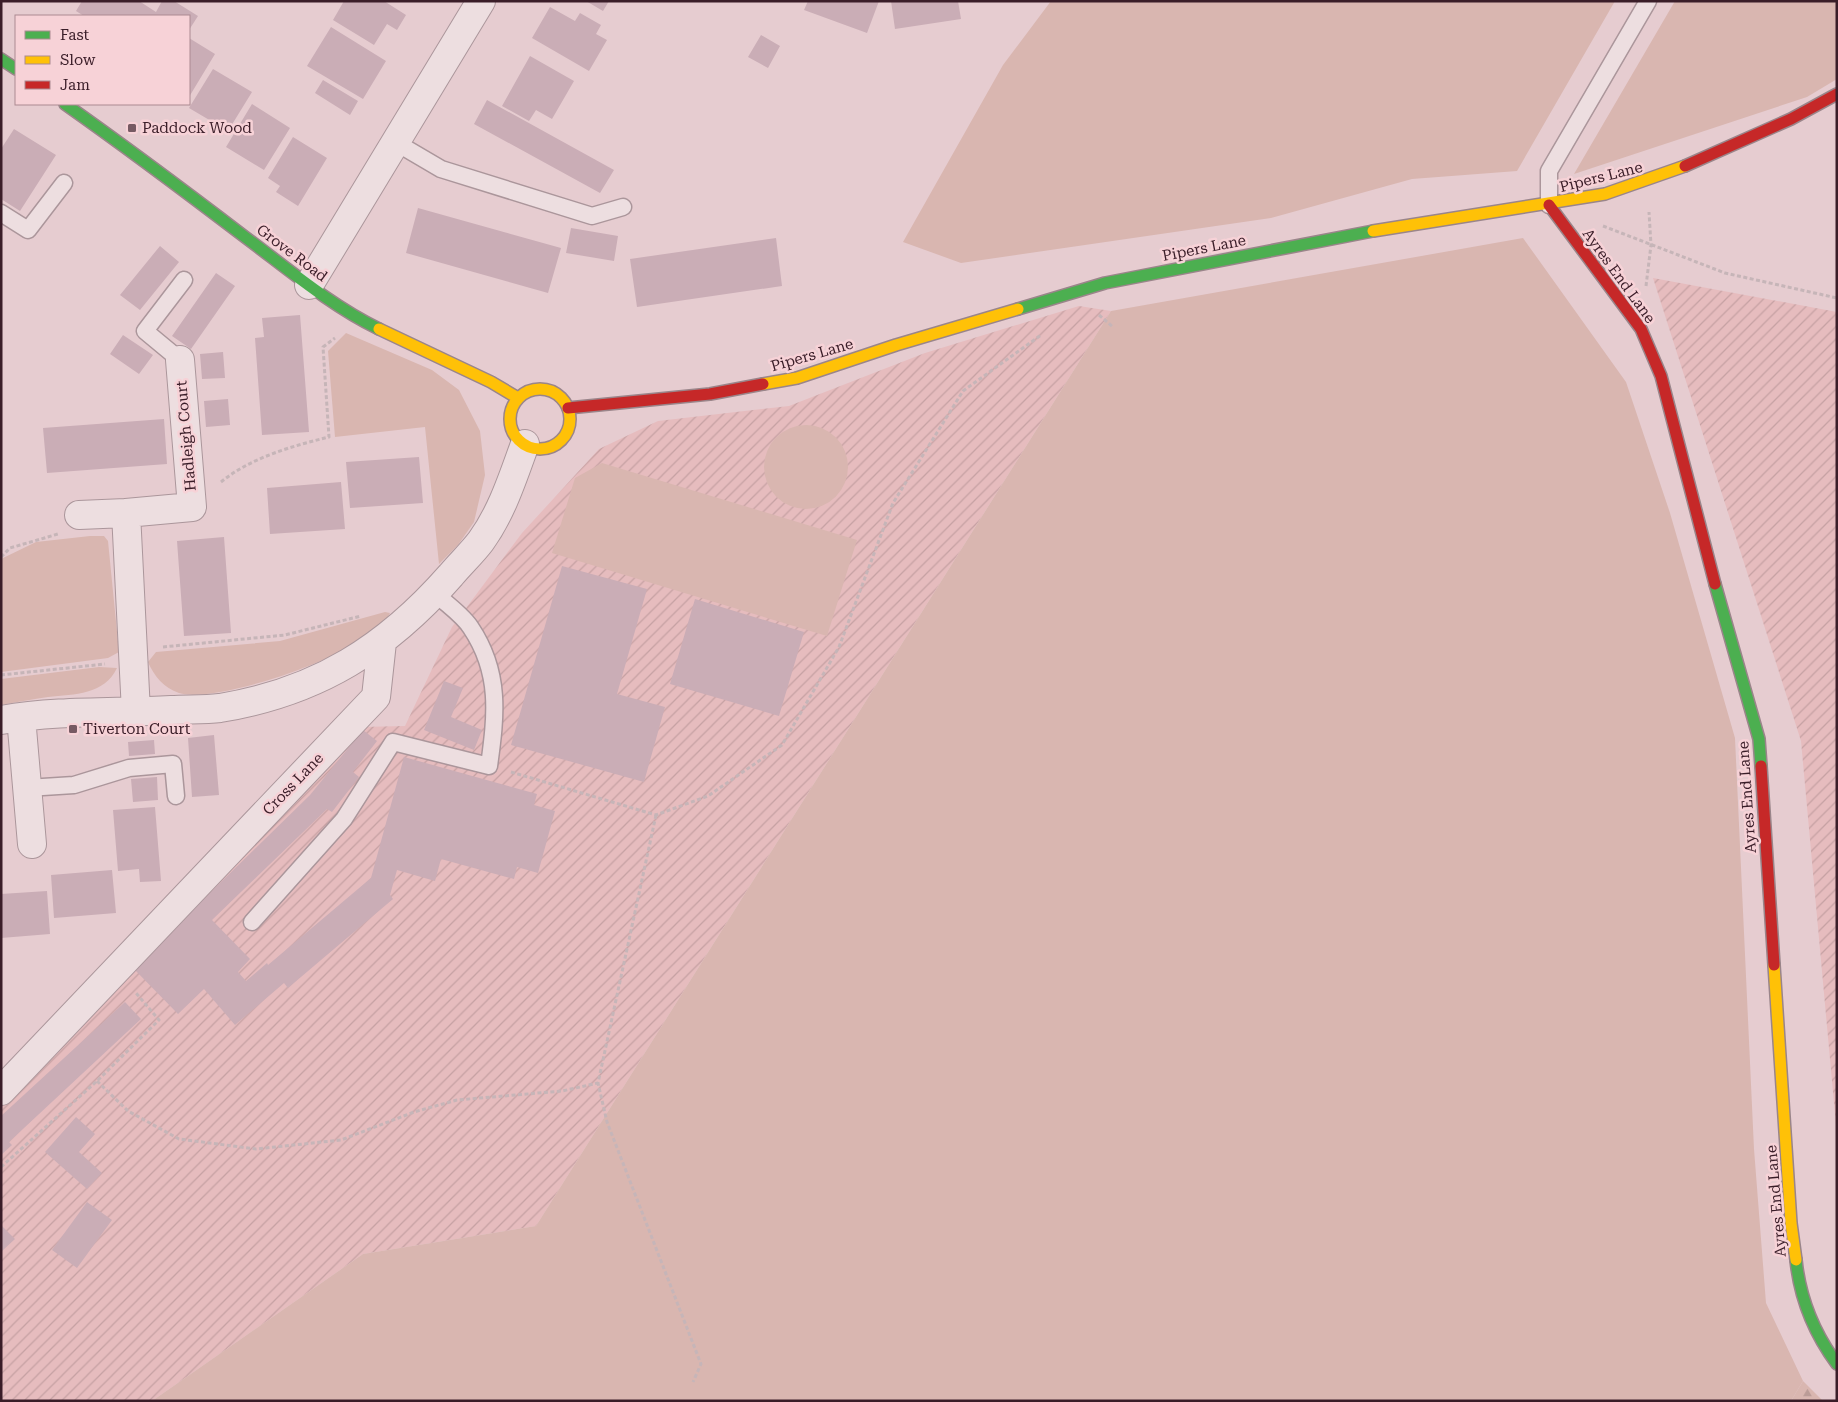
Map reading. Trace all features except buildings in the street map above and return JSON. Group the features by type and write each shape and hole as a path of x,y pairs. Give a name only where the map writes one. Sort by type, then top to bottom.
{"street":[{"path":"309,285 481,1"},
{"path":"1,59 15,68"},
{"name":"Pipers Lane","path":"568,408 710,394 797,378 896,345 1105,283 1325,239 1446,218 1549,204 1605,194 1648,182 1812,110 1837,94"},
{"name":"Grove Road","path":"66,105 136,154 309,285 359,319 491,382 518,398"},
{"name":"Ayres End Lane","path":"1549,204 1641,329 1661,376 1702,538 1759,739 1791,1222 1799,1289 1820,1341 1837,1364"},
{"name":"Hadleigh Court","path":"79,515 192,507 180,360"},
{"path":"535,389 546,389 555,393 568,408 568,426 559,441 542,449 525,444 518,439 510,423 510,414 518,398 535,389"},
{"path":"32,844 27,788 11,719 70,712 136,712 219,708 254,701 299,687 341,668 382,642 414,615 482,540 507,492 525,444"},
{"path":"126,513 136,712"},
{"name":"Cross Lane","path":"1,1091 376,697 382,642"}],"lane":[{"path":"1549,204 1549,171 1648,1"},
{"path":"394,142 442,168 592,216 623,207"},
{"path":"1,213 28,230 64,183"},
{"path":"180,360 145,331 184,280"},
{"path":"252,922 344,819 392,742 489,766 496,718 490,664 470,626 435,593"},
{"path":"27,788 74,785 129,768 173,764 176,796"}],"path":[{"path":"1641,329 1651,245 1648,182"},
{"path":"1600,225 1725,273 1837,298"},
{"path":"1090,314 1098,315 1113,327"},
{"path":"192,507 232,473 292,446 328,438 323,347 359,319"},
{"path":"489,766 656,815 708,796 782,745 839,647 893,502 963,391 1048,330"},
{"path":"1,557 10,548 58,534 79,515"},
{"path":"1,675 116,663 150,648 285,635 367,614"},
{"path":"656,815 598,1083 607,1122 701,1364 692,1382"},
{"path":"1,1167 97,1081 159,1020 116,971"},
{"path":"97,1081 128,1111 179,1139 256,1150 341,1140 414,1112 457,1100 562,1091 598,1083"}],"shaded area":[{"path":"1653,278 1837,312 1837,1136 1801,741"},
{"path":"1079,306 1111,311 536,1226 363,1254 152,1401 1,1401 1,1105 299,798 360,727 405,726 452,627 522,533 599,449 658,421 789,406 925,353"}],"green space":[{"path":"1051,1 1615,1 1517,171 1412,179 1271,218 961,263 903,242 1003,65"},
{"path":"1675,1 1837,1 1837,79 1807,97 1574,174"},
{"path":"1523,238 1626,382 1670,513 1735,738 1754,1149 1766,1303 1803,1381 1791,1401 152,1401 363,1254 536,1226 1111,311"},
{"path":"346,333 432,370 459,390 480,431 485,475 474,522 458,545 439,564 425,427 335,437 328,351"},
{"path":"806,425 822,428 836,437 845,451 848,467 845,483 836,497 822,506 806,509 790,506 776,497 767,483 764,467 767,451 776,437 790,428"},
{"path":"602,463 857,540 827,636 552,553 575,478"},
{"path":"104,536 108,541 119,652 108,658 1,672 1,559 36,542"},
{"path":"385,612 390,613 378,628 356,643 327,658 294,672 226,691 199,695 179,693 160,681 148,662 156,652 280,641"},
{"path":"99,667 117,668 105,684 88,692 1,705 1,679"},
{"path":"1803,1381 1823,1401 1791,1401"}],"traffic: fast":[{"path":"1,59 15,68"},
{"path":"66,105 310,286 343,309 379,329"},
{"path":"1018,309 1105,283 1373,231"},
{"path":"1715,584 1759,739 1761,766"},
{"path":"1796,1260 1801,1288 1809,1315 1821,1340 1837,1364"}],"traffic: slow":[{"path":"1373,231 1605,194 1685,166"},
{"path":"763,384 797,378 896,345 1018,309"},
{"path":"379,329 491,382 518,398"},
{"path":"540,389 556,394 561,398 565,403 570,419 565,435 561,440 556,444 540,449 524,444 519,440 515,435 510,419 515,403 519,398 524,394 540,389"},
{"path":"1774,965 1791,1223 1796,1260"}],"traffic: jam":[{"path":"1685,166 1791,119 1837,94"},
{"path":"1549,205 1641,329 1661,376 1715,584"},
{"path":"568,408 710,394 763,384"},
{"path":"1761,766 1774,965"}],"place":[{"name":"Paddock Wood","path":"132,128"},
{"name":"Tiverton Court","path":"73,729"}]}
